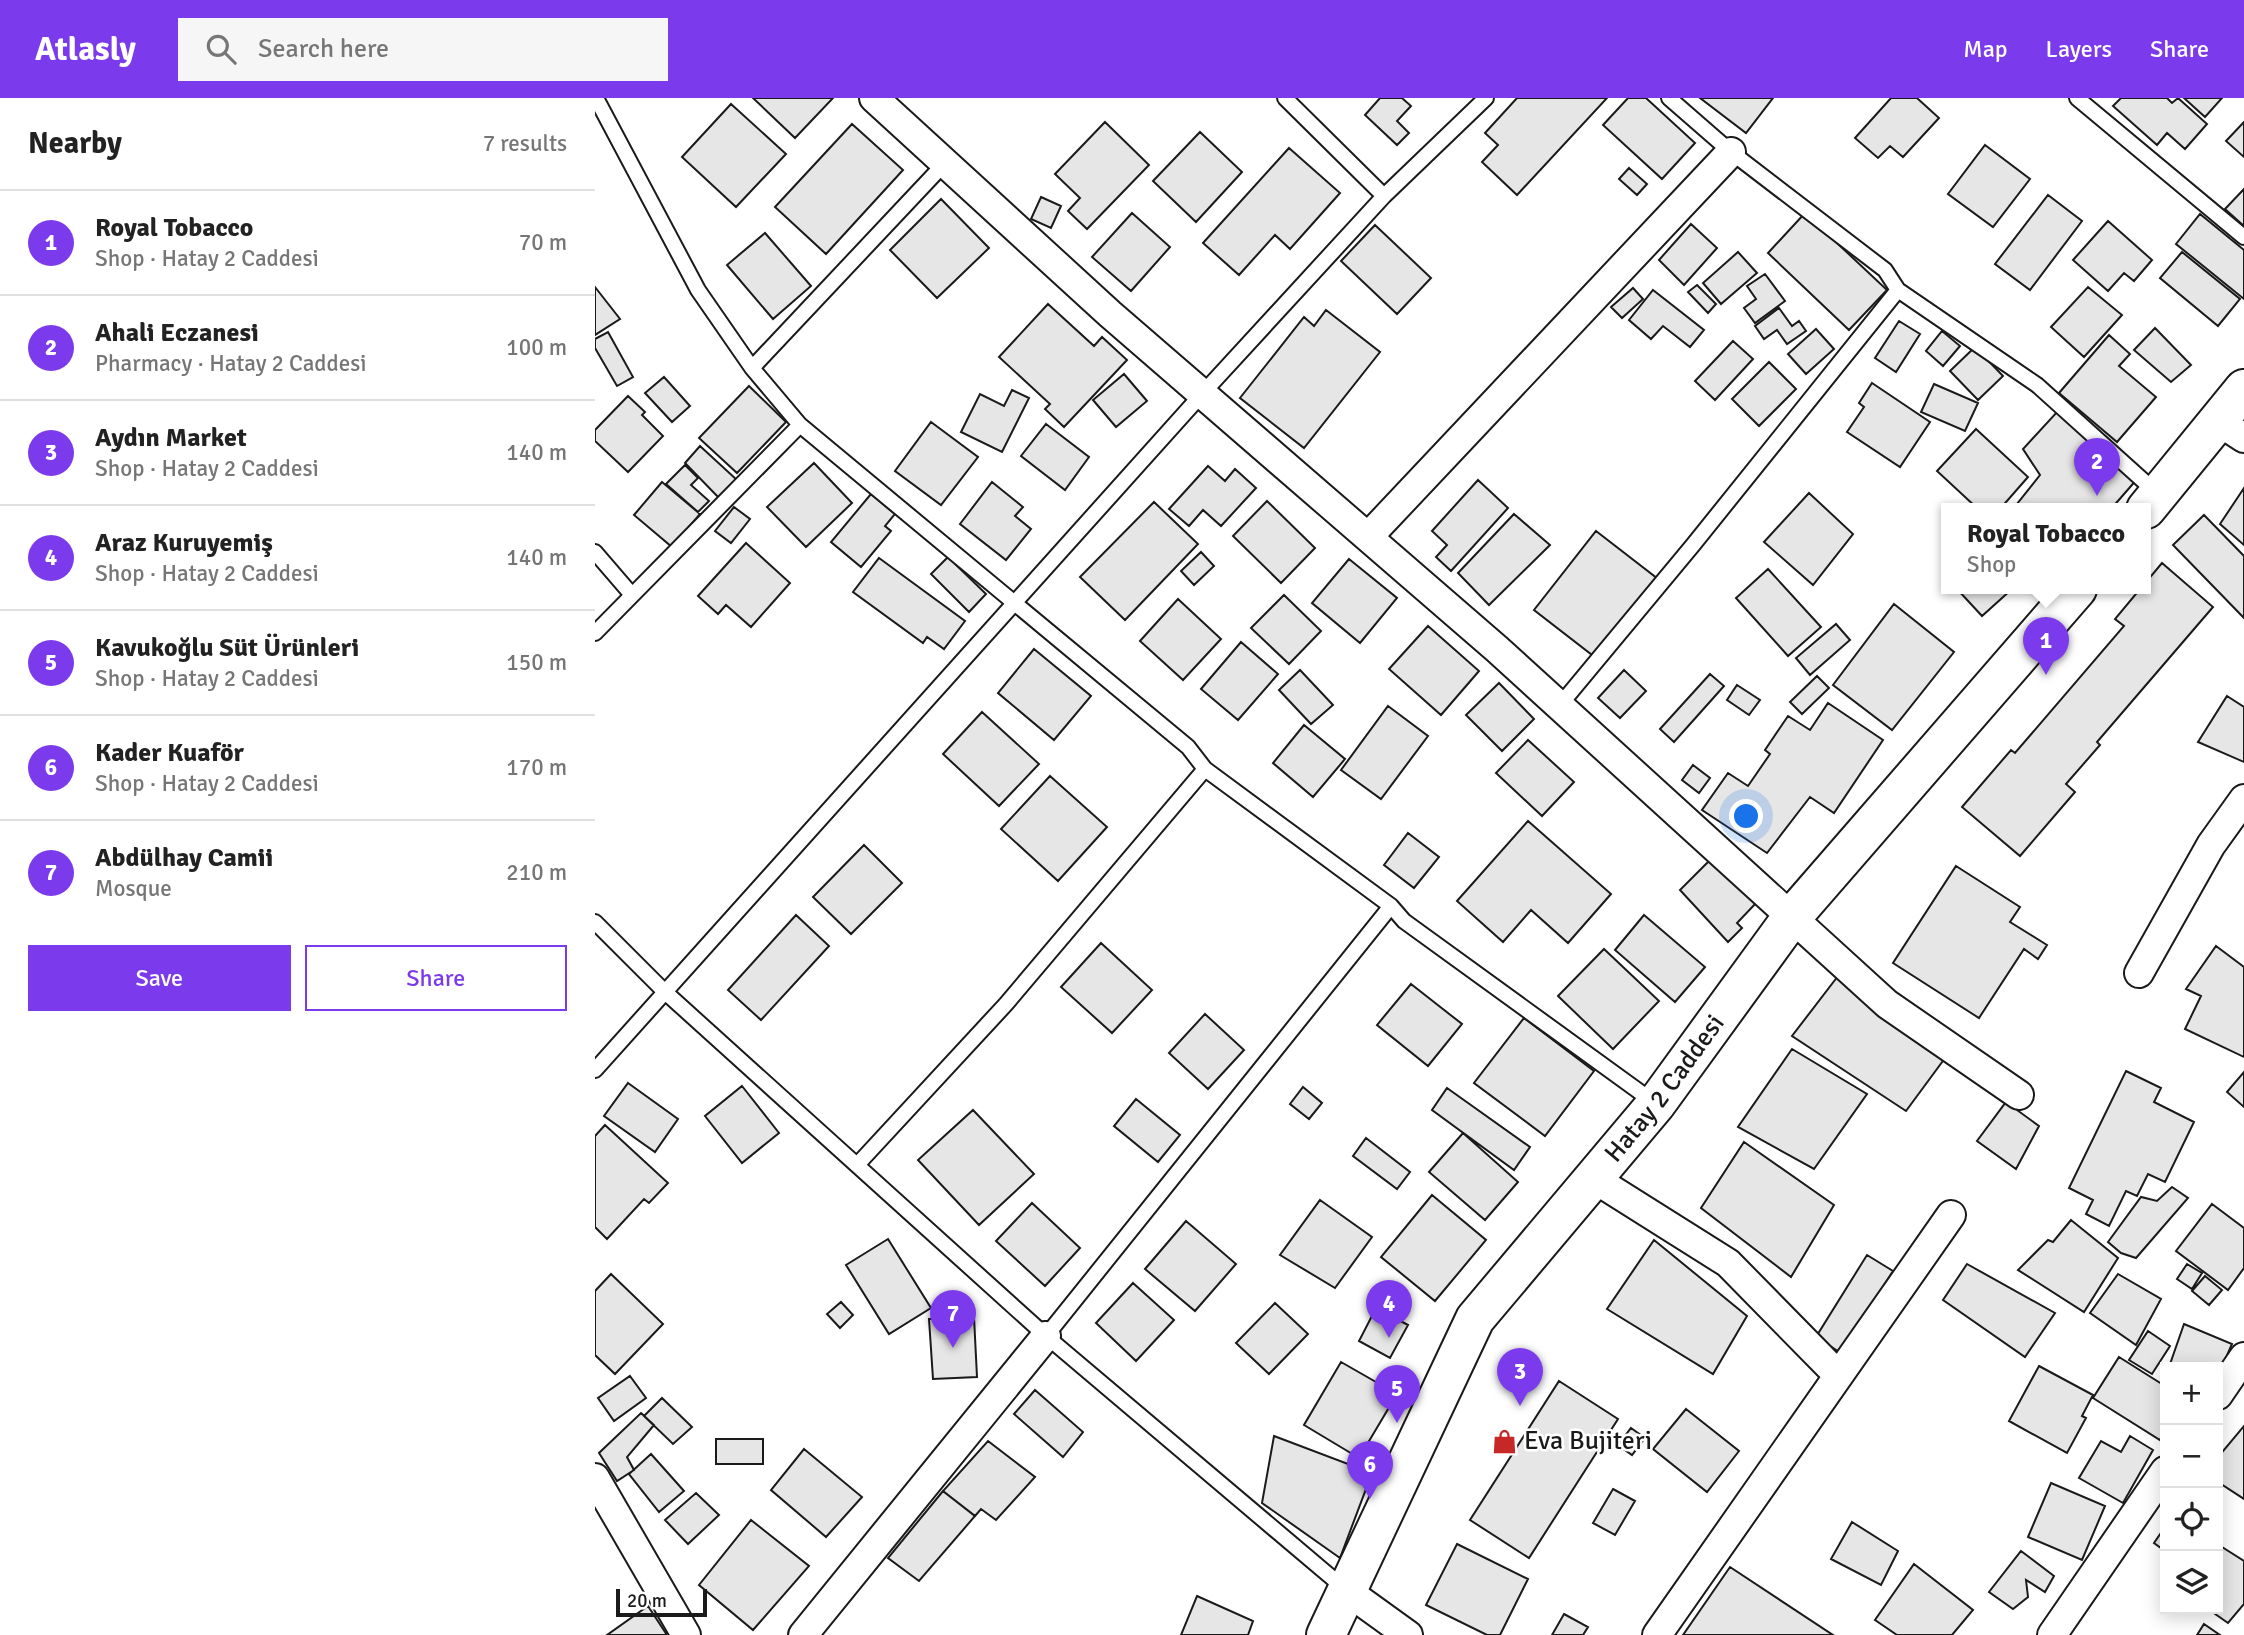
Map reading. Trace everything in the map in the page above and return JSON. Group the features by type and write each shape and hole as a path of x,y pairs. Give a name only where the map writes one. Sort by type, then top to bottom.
{"street":[{"path":"874,98 1202,394 1560,705 1887,1004 2019,1096"},
{"path":"1368,537 1731,152"},
{"path":"2152,502 2231,430 2244,389"},
{"name":"Hatay 2 Caddesi","path":"1326,1635 1475,1319 1656,1104 1792,917 2073,594"},
{"path":"2139,974 2211,845 2244,799"},
{"path":"1593,1178 1728,1263 1837,1374"},
{"path":"1657,1635 1837,1374 1951,1215"},
{"path":"803,1635 1046,1336"},
{"path":"2223,1388 2244,1357"},
{"path":"595,1478 686,1635"},
{"path":"2052,1635 2160,1478"},
{"path":"1347,1591 1408,1635"}],"lane":[{"path":"596,98 698,290 752,368 800,425 1188,747 1205,769 1391,906 1404,921 1656,1104"},
{"path":"1286,98 1384,196"},
{"path":"595,1070 1202,394 1384,196 1486,98"},
{"path":"1669,98 1731,152 1885,270 1898,290 2037,385 2152,502"},
{"path":"2077,98 2244,237"},
{"path":"752,368 945,163"},
{"path":"1560,705 1898,290"},
{"path":"595,633 800,425"},
{"path":"595,552 632,595"},
{"path":"857,1165 1006,1004 1205,769"},
{"path":"1046,1336 1391,906"},
{"path":"595,922 664,991 1046,1336 1347,1591"}],"building":[{"path":"753,98 833,98 795,138"},
{"path":"1380,98 1402,98 1411,106 1397,121 1409,133 1397,145 1365,115"},
{"path":"1517,98 1607,98 1517,195 1482,162 1498,145 1485,133"},
{"path":"1628,98 1646,98 1695,143 1662,179 1603,125"},
{"path":"1700,98 1773,98 1746,133"},
{"path":"1891,98 1917,98 1939,118 1903,157 1890,146 1878,158 1855,138"},
{"path":"2121,98 2167,98 2172,103 2178,98 2207,124 2185,149 2167,133 2157,145 2113,106"},
{"path":"2184,98 2222,98 2205,117"},
{"path":"731,104 786,154 736,207 682,157"},
{"path":"1105,122 1149,165 1087,229 1068,211 1080,198 1055,174"},
{"path":"2244,122 2244,157 2226,141"},
{"path":"852,124 903,170 826,254 775,207"},
{"path":"1200,132 1242,172 1196,222 1153,181"},
{"path":"1985,145 2030,179 1993,227 1948,194"},
{"path":"1289,148 1340,193 1290,249 1275,235 1239,275 1203,243"},
{"path":"1629,168 1647,184 1637,195 1619,179"},
{"path":"2244,189 2244,226 2225,209"},
{"path":"2048,195 2082,221 2030,290 1995,264"},
{"path":"1041,197 1061,206 1051,228 1031,219"},
{"path":"941,199 989,248 937,298 890,250"},
{"path":"1132,213 1170,247 1131,291 1092,257"},
{"path":"1805,213 1887,290 1849,330 1768,253"},
{"path":"2200,214 2244,250 2244,299 2176,244"},
{"path":"2108,221 2152,260 2134,281 2124,273 2108,291 2073,260"},
{"path":"1691,224 1717,248 1684,285 1659,260"},
{"path":"1375,225 1431,278 1397,314 1341,261"},
{"path":"765,233 811,286 773,319 727,265"},
{"path":"1738,252 1757,273 1721,304 1703,283"},
{"path":"2182,252 2240,299 2218,326 2160,278"},
{"path":"1765,274 1785,301 1755,323 1744,308 1756,299 1747,286"},
{"path":"1697,285 1716,304 1708,313 1688,292"},
{"path":"595,287 620,319 595,335"},
{"path":"2088,287 2122,315 2084,357 2051,327"},
{"path":"1633,288 1643,299 1622,318 1611,307"},
{"path":"1653,290 1704,330 1690,347 1663,326 1651,339 1629,320"},
{"path":"1048,304 1094,346 1102,337 1127,360 1064,427 1045,409 1050,404 999,357"},
{"path":"1779,308 1792,326 1799,321 1806,331 1787,344 1777,330 1764,339 1755,326"},
{"path":"1326,310 1380,352 1304,448 1240,398 1304,317 1314,326"},
{"path":"1899,321 1920,334 1896,372 1875,358"},
{"path":"2155,328 2191,365 2171,382 2134,350"},
{"path":"1816,329 1834,349 1806,374 1788,354"},
{"path":"1942,331 1960,346 1943,366 1926,351"},
{"path":"608,332 633,377 617,386 595,348 595,339"},
{"path":"2109,335 2130,354 2119,366 2156,397 2117,442 2059,393"},
{"path":"1733,341 1753,359 1715,400 1695,381"},
{"path":"1975,347 2003,376 1978,400 1950,371"},
{"path":"1769,362 1796,389 1759,426 1732,399"},
{"path":"1124,374 1147,401 1116,427 1093,400"},
{"path":"664,377 690,406 672,422 645,393"},
{"path":"1872,383 1930,422 1900,467 1847,432 1864,407 1859,403"},
{"path":"1934,384 1978,403 1965,431 1921,412"},
{"path":"749,386 786,422 737,473 699,438"},
{"path":"1012,390 1029,398 1002,452 961,432 980,394 1004,406"},
{"path":"628,396 645,412 642,415 663,436 628,472 595,441 595,430"},
{"path":"2057,412 2138,478 2116,503 2018,503 2040,475 2023,449"},
{"path":"931,422 978,457 941,505 895,471"},
{"path":"1046,424 1089,457 1065,490 1021,456"},
{"path":"1976,429 2028,477 2005,503 1972,503 1937,471"},
{"path":"700,446 737,480 720,499 685,463"},
{"path":"814,463 852,503 806,547 767,507"},
{"path":"685,465 698,478 691,485 709,501 698,512 666,484"},
{"path":"1208,466 1225,481 1235,469 1256,488 1221,526 1203,510 1189,526 1169,509"},
{"path":"1478,480 1508,508 1451,571 1436,557 1447,545 1432,531"},
{"path":"662,482 700,514 672,547 634,515"},
{"path":"992,482 1023,507 1015,516 1031,529 1006,560 960,524"},
{"path":"2244,488 2244,545 2220,524"},
{"path":"1809,493 1853,534 1813,585 1764,542"},
{"path":"871,494 895,514 885,526 891,531 861,567 831,542"},
{"path":"1267,501 1315,548 1281,583 1233,536"},
{"path":"1154,502 1198,544 1125,620 1080,577"},
{"path":"734,507 750,519 731,543 715,531"},
{"path":"1514,514 1550,545 1489,605 1458,573"},
{"path":"2204,515 2244,556 2244,618 2173,545"},
{"path":"1596,531 1658,579 1596,658 1534,610"},
{"path":"746,543 790,583 751,627 726,605 718,614 698,596"},
{"path":"1201,552 1214,566 1194,585 1181,571"},
{"path":"948,557 986,594 969,612 931,574"},
{"path":"879,558 965,621 944,649 927,637 923,643 853,592"},
{"path":"1349,559 1397,598 1360,643 1312,603"},
{"path":"2162,563 2213,607 2097,742 2100,745 2066,784 2075,792 2020,856 1962,807 2011,750 2015,753 2124,626 2115,619 2136,594 2151,594 2151,576"},
{"path":"1768,569 1821,627 1788,656 1736,598"},
{"path":"1962,594 2006,594 1982,616"},
{"path":"1284,595 1321,631 1289,664 1251,628"},
{"path":"1178,599 1221,639 1183,680 1140,641"},
{"path":"1894,604 1954,652 1892,730 1833,685"},
{"path":"1836,624 1850,640 1810,675 1796,658"},
{"path":"1428,626 1479,671 1441,715 1389,669"},
{"path":"1241,642 1278,674 1238,720 1201,689"},
{"path":"1034,649 1091,696 1054,740 998,693"},
{"path":"1300,670 1333,705 1311,724 1279,690"},
{"path":"1624,670 1646,691 1620,718 1598,698"},
{"path":"1710,674 1724,686 1674,742 1660,729"},
{"path":"1817,676 1829,688 1802,714 1790,702"},
{"path":"1499,683 1534,719 1502,751 1466,715"},
{"path":"1737,685 1760,700 1749,715 1727,700"},
{"path":"2227,696 2244,707 2244,762 2198,742"},
{"path":"1828,703 1883,740 1834,813 1810,797 1767,853 1702,810 1728,773 1748,786 1770,754 1765,750 1788,716 1810,730"},
{"path":"1388,706 1428,736 1381,799 1341,770"},
{"path":"982,712 1039,764 999,806 943,754"},
{"path":"1304,725 1345,759 1313,797 1273,763"},
{"path":"1528,740 1574,782 1542,816 1496,773"},
{"path":"1693,765 1710,778 1699,793 1682,780"},
{"path":"1050,776 1107,827 1058,881 1001,829"},
{"path":"1528,821 1611,894 1568,943 1531,910 1503,942 1457,901"},
{"path":"1408,833 1439,857 1414,888 1384,865"},
{"path":"864,845 902,883 851,934 813,897"},
{"path":"1713,857 1758,901 1737,923 1742,928 1728,942 1680,890"},
{"path":"1956,866 2020,907 2010,922 2047,945 2038,959 2024,949 1979,1018 1893,963"},
{"path":"796,915 829,946 761,1020 728,990"},
{"path":"1644,915 1705,967 1675,1002 1615,950"},
{"path":"1101,943 1152,990 1112,1033 1061,987"},
{"path":"2216,946 2244,967 2244,1057 2185,1029 2201,996 2186,989"},
{"path":"1604,949 1659,1001 1613,1049 1558,996"},
{"path":"1838,976 1948,1054 1906,1111 1792,1036"},
{"path":"1411,984 1462,1024 1428,1066 1377,1025"},
{"path":"1205,1014 1244,1050 1208,1089 1169,1053"},
{"path":"1524,1018 1594,1071 1545,1136 1474,1083"},
{"path":"1792,1049 1867,1094 1814,1169 1738,1127"},
{"path":"2126,1071 2161,1088 2154,1102 2194,1122 2165,1182 2148,1174 2137,1196 2126,1191 2109,1226 2086,1214 2093,1200 2069,1188"},
{"path":"2244,1072 2244,1107 2227,1092"},
{"path":"628,1083 678,1119 655,1152 604,1116"},
{"path":"742,1086 779,1133 742,1163 705,1116"},
{"path":"1303,1087 1322,1103 1309,1119 1290,1104"},
{"path":"1447,1088 1530,1147 1514,1170 1432,1110"},
{"path":"1136,1099 1180,1135 1158,1162 1114,1126"},
{"path":"2006,1102 2039,1126 2016,1169 1977,1141"},
{"path":"973,1110 1034,1174 979,1225 918,1160"},
{"path":"605,1125 668,1183 649,1203 644,1199 607,1239 595,1227 595,1136"},
{"path":"1463,1133 1518,1182 1485,1220 1429,1172"},
{"path":"1366,1138 1410,1172 1397,1189 1353,1156"},
{"path":"1744,1142 1834,1205 1791,1277 1701,1208"},
{"path":"2172,1187 2188,1198 2136,1258 2121,1253 2108,1242 2141,1197 2157,1201"},
{"path":"1432,1195 1486,1240 1435,1301 1381,1257"},
{"path":"1320,1200 1372,1237 1335,1288 1280,1255"},
{"path":"1032,1203 1080,1248 1045,1286 996,1241"},
{"path":"2212,1204 2244,1228 2244,1268 2228,1290 2176,1251"},
{"path":"2071,1220 2118,1258 2084,1312 2018,1270 2048,1240 2053,1242"},
{"path":"1186,1221 1236,1264 1195,1311 1145,1269"},
{"path":"888,1239 931,1308 889,1334 846,1265"},
{"path":"1654,1240 1747,1316 1713,1374 1607,1309"},
{"path":"1867,1255 1893,1271 1841,1353 1816,1337"},
{"path":"1967,1264 2055,1313 2025,1357 1943,1300"},
{"path":"2187,1264 2202,1273 2192,1289 2177,1279"},
{"path":"611,1274 663,1324 615,1374 595,1355 595,1291"},
{"path":"2118,1274 2161,1299 2136,1345 2090,1313"},
{"path":"2205,1276 2222,1290 2209,1305 2192,1291"},
{"path":"1133,1283 1174,1320 1136,1361 1096,1323"},
{"path":"841,1302 853,1315 840,1328 827,1314"},
{"path":"1275,1303 1308,1334 1269,1374 1236,1343"},
{"path":"1376,1308 1408,1325 1390,1358 1359,1341"},
{"path":"974,1317 977,1377 933,1379 929,1319"},
{"path":"2184,1324 2232,1344 2223,1365 2223,1362 2171,1362"},
{"path":"2148,1331 2170,1346 2152,1374 2129,1360"},
{"path":"2119,1357 2160,1383 2160,1440 2093,1398"},
{"path":"1341,1362 1397,1394 1359,1458 1304,1425"},
{"path":"2039,1366 2093,1395 2082,1416 2086,1418 2067,1453 2009,1421"},
{"path":"630,1376 646,1398 614,1421 598,1398"},
{"path":"1559,1381 1618,1419 1529,1558 1470,1520"},
{"path":"1035,1390 1083,1432 1063,1457 1014,1414"},
{"path":"662,1398 692,1427 673,1444 644,1416"},
{"path":"1686,1409 1739,1451 1707,1492 1653,1449"},
{"path":"641,1413 654,1425 627,1457 634,1470 617,1481 599,1453"},
{"path":"2244,1426 2244,1499 2223,1485 2223,1451"},
{"path":"1631,1428 1645,1438 1632,1455 1618,1445"},
{"path":"1274,1436 1372,1473 1340,1558 1262,1503"},
{"path":"2130,1436 2153,1450 2123,1503 2079,1478 2101,1441 2121,1452"},
{"path":"716,1439 763,1439 763,1464 716,1464"},
{"path":"988,1441 1035,1477 996,1520 981,1509 975,1516 943,1491"},
{"path":"804,1449 862,1497 826,1537 771,1490"},
{"path":"651,1454 684,1491 659,1512 629,1474"},
{"path":"2051,1483 2105,1506 2082,1560 2028,1537"},
{"path":"1613,1489 1635,1501 1615,1535 1593,1523"},
{"path":"943,1491 975,1516 919,1581 888,1558"},
{"path":"696,1493 719,1515 688,1544 665,1520"},
{"path":"751,1520 809,1566 753,1630 699,1585"},
{"path":"1852,1522 1898,1551 1881,1585 1831,1559"},
{"path":"2160,1534 2160,1547 2154,1543"},
{"path":"1457,1544 1528,1579 1500,1635 1487,1635 1426,1605"},
{"path":"2223,1548 2244,1561 2244,1604 2228,1623 2215,1614 2223,1614"},
{"path":"2021,1551 2054,1576 2045,1592 2026,1580 2028,1597 2013,1609 1989,1592"},
{"path":"1914,1564 1973,1610 1952,1635 1897,1635 1875,1620"},
{"path":"1730,1567 1833,1635 1683,1635"},
{"path":"1197,1596 1253,1621 1248,1635 1181,1635"},
{"path":"648,1606 667,1635 607,1635"},
{"path":"1564,1614 1588,1627 1583,1635 1552,1635"},
{"path":"2204,1624 2220,1635 2197,1635"}],"place":[{"name":"Ahali Eczanesi","path":"2097,496"},
{"name":"Royal Tobacco","path":"2046,675"},
{"name":"Araz Kuruyemiş","path":"1389,1338"},
{"name":"Abdülhay Camii","path":"953,1348"},
{"name":"Aydın Market","path":"1520,1406"},
{"name":"Kavukoğlu Süt Ürünleri","path":"1397,1423"},
{"name":"Eva Bujiteri","path":"1504,1441"},
{"name":"Kader Kuaför","path":"1370,1499"}]}
